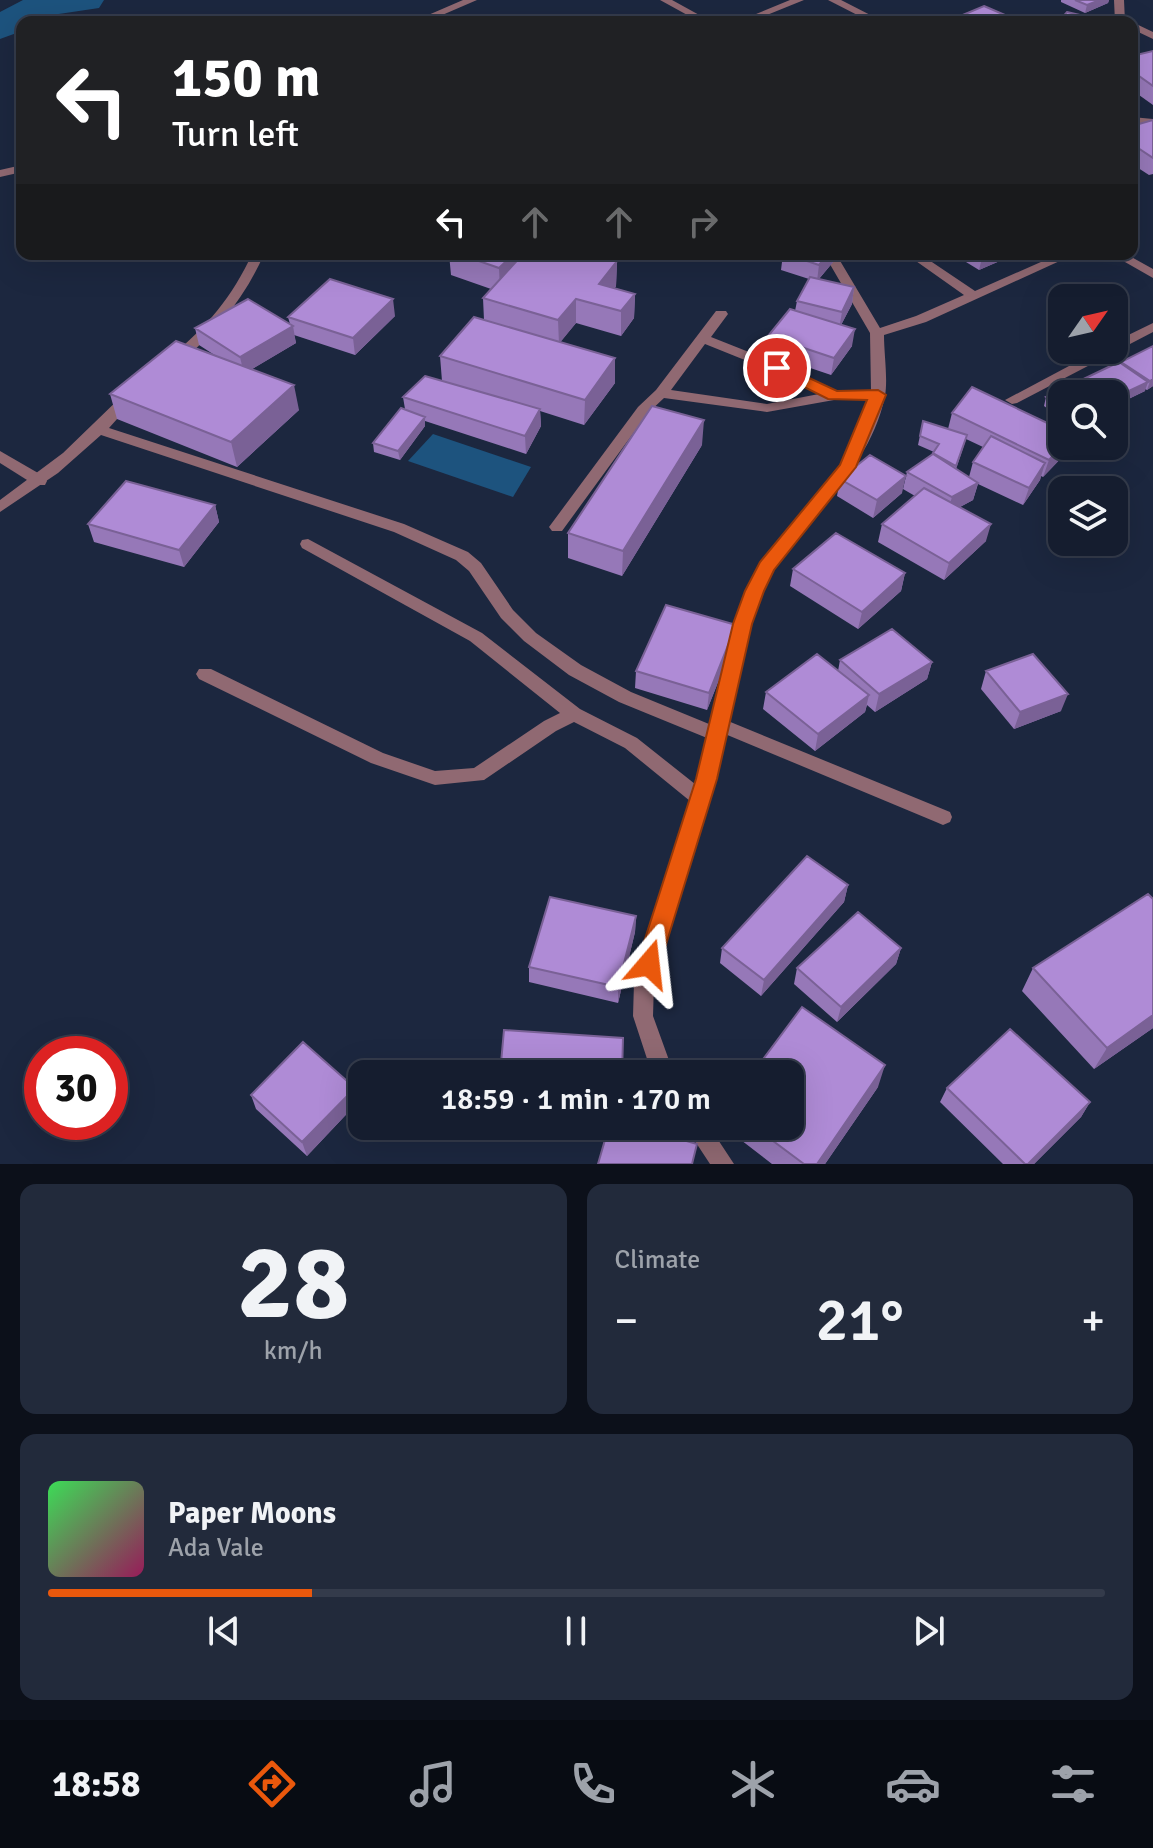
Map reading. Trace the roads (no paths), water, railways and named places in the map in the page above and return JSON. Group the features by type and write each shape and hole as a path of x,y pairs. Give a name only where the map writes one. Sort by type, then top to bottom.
{"street":[{"path":"432,16 472,0"},
{"path":"665,0 696,16"},
{"path":"760,16 799,0"},
{"path":"833,0 866,16"},
{"path":"161,371 217,323 235,300 255,260"},
{"path":"658,1060 643,1016 644,983 701,799 742,624 766,567 848,467 878,395 877,333 834,260"},
{"path":"921,260 974,296"},
{"path":"877,333 921,319 1054,260"},
{"path":"1128,260 1153,274"},
{"path":"557,527 643,410 661,393 721,314"},
{"path":"1128,340 1153,327"},
{"path":"702,338 777,368 834,396"},
{"path":"1012,400 1082,364"},
{"path":"0,507 40,481 101,430 140,388"},
{"path":"661,393 767,408 834,396 878,395"},
{"path":"101,430 399,528 462,556 475,567 507,614 530,637 575,670 625,697 943,817"},
{"path":"0,456 40,481"},
{"path":"308,544 476,637 574,714 631,743 701,799"},
{"path":"205,674 377,758 435,778 478,775 550,726 574,714"},
{"path":"706,1140 723,1164"}],"water":[{"path":"433,434 531,467 513,497 408,461"}],"waterway":[{"path":"22,16 43,5 85,0"},
{"path":"0,27 16,19"}]}
